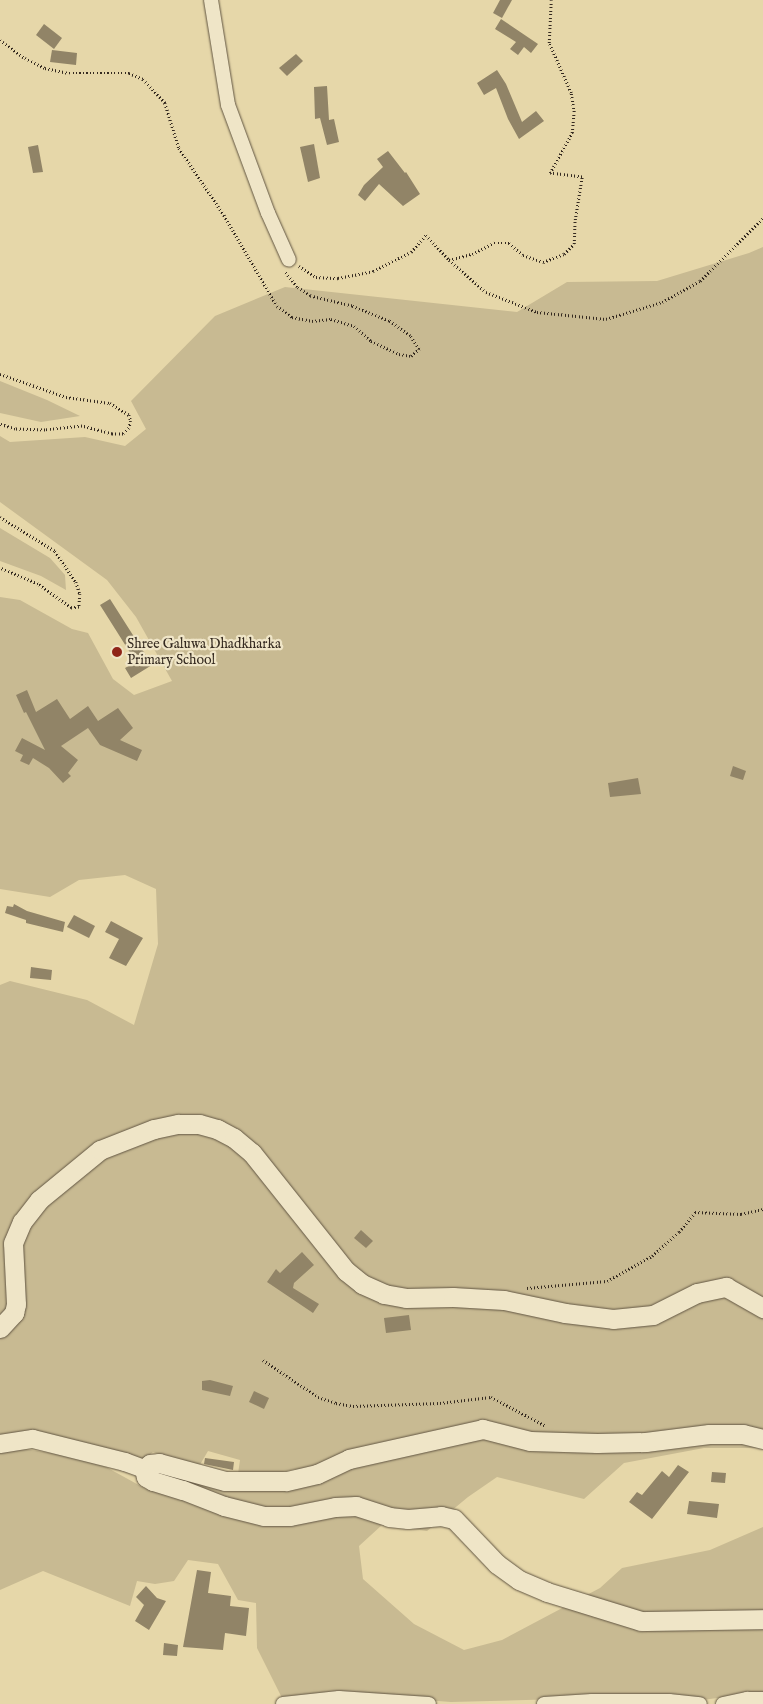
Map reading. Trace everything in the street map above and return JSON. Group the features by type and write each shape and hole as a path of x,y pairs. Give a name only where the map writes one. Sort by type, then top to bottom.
{"main road":[{"path":"0,1328 14,1313 16,1304 13,1243 22,1222 39,1200 100,1150 154,1128 178,1124 199,1124 217,1129 234,1138 252,1153 346,1271 362,1284 384,1294 406,1298 453,1297 504,1300 565,1313 614,1319 653,1315 697,1293 726,1287 763,1308"},
{"path":"763,1439 743,1434 709,1434 646,1442 597,1444 530,1441 483,1429 349,1459 316,1474 286,1481 225,1481 159,1463 150,1464 144,1469 146,1476 153,1481 184,1490 224,1506 264,1516 290,1516 335,1507 356,1506 389,1517 408,1519 441,1516 454,1519 498,1564 519,1580 547,1592 641,1621 763,1618"}],"street":[{"path":"211,0 228,105 268,213 289,260"},
{"path":"0,1444 33,1439 125,1462 144,1469"},
{"path":"284,1704 339,1698 429,1704"},
{"path":"723,1704 747,1699 763,1699"},
{"path":"544,1704 669,1701 700,1704"}],"path":[{"path":"449,260 472,254 494,243 509,243 523,255 543,262 564,254 574,244 575,220 582,177 550,173 572,133 574,112 571,93 549,44 551,0"},
{"path":"0,40 25,58 45,68 69,73 129,73 143,80 165,104 178,148 224,215 277,306 292,317 312,321 331,319 354,326 371,341 399,354 411,356 419,349 410,336 389,321 352,306 310,296 297,288 281,267 289,260 316,277 338,278 373,271 411,252 426,235 449,260 486,292 537,312 606,319 662,302 700,281 763,218"},
{"path":"0,374 66,398 110,403 129,415 131,421 129,428 123,434 112,434 82,426 45,430 15,429 0,424"},
{"path":"0,517 54,551 76,582 80,594 79,608 71,608 38,584 0,568"},
{"path":"504,1300 510,1290 607,1281 652,1256 679,1232 694,1212 741,1214 763,1209"},
{"path":"263,1360 318,1397 336,1403 353,1406 440,1403 490,1397 550,1428"}],"shaded area":[{"path":"763,247 763,1448 704,1448 624,1463 584,1499 497,1477 468,1497 427,1531 382,1525 359,1546 363,1579 414,1624 464,1650 502,1640 600,1588 622,1568 710,1550 763,1527 763,1692 702,1700 597,1698 451,1702 346,1694 282,1698 257,1648 256,1603 238,1600 218,1564 188,1560 174,1581 155,1584 137,1581 130,1606 43,1571 0,1590 0,1452 18,1448 70,1456 106,1467 146,1489 193,1483 249,1491 297,1486 295,1469 274,1474 238,1474 240,1460 208,1451 198,1468 153,1452 144,1460 0,1438 0,985 10,981 87,1000 134,1025 158,944 156,889 125,875 79,880 50,897 0,889 0,597 20,600 72,629 88,633 113,679 134,695 172,681 136,617 107,580 0,502 0,436 10,442 85,437 125,446 146,429 131,401 215,316 285,287 517,312 567,282 657,281"},
{"path":"0,381 80,416 41,422 0,413"},
{"path":"0,528 50,558 65,575 66,590 41,576 0,561"}],"building":[{"path":"500,0 512,0 502,18 493,13"},
{"path":"501,19 538,44 531,53 524,47 518,55 510,49 516,42 495,29"},
{"path":"44,24 62,38 54,49 36,35"},
{"path":"52,50 77,53 76,65 50,62"},
{"path":"296,54 303,61 287,76 279,68"},
{"path":"497,70 506,84 522,122 536,111 544,121 519,139 508,119 496,88 484,95 477,83"},
{"path":"327,86 329,120 334,119 339,142 327,145 320,118 315,119 314,87"},
{"path":"314,144 320,178 308,182 300,147"},
{"path":"38,145 43,172 33,173 28,147"},
{"path":"388,151 406,172 420,194 403,206 379,184 365,201 358,195 364,185 383,167 377,159"},
{"path":"110,599 152,665 131,678 125,668 136,662 100,605"},
{"path":"27,690 36,712 57,699 70,719 88,706 98,721 118,708 133,728 120,740 142,750 137,761 100,745 88,728 61,746 78,760 68,773 71,776 63,783 49,768 33,758 29,765 20,761 23,755 15,751 22,738 45,750 16,695"},
{"path":"733,766 746,771 743,780 730,776"},
{"path":"638,778 641,794 610,797 608,783"},
{"path":"14,904 27,911 65,922 63,932 26,923 26,920 5,913 7,906 13,907"},
{"path":"74,915 95,926 89,938 67,927"},
{"path":"111,921 143,938 126,966 109,958 119,939 105,932"},
{"path":"31,967 52,970 51,980 30,978"},
{"path":"361,1230 373,1241 366,1248 354,1238"},
{"path":"302,1252 314,1265 294,1283 293,1288 319,1304 313,1313 267,1282 276,1269 280,1273"},
{"path":"409,1315 411,1330 386,1333 384,1318"},
{"path":"210,1380 233,1386 230,1396 202,1390 202,1381"},
{"path":"254,1391 269,1398 264,1409 249,1402"},
{"path":"205,1458 234,1462 233,1470 204,1464"},
{"path":"678,1465 689,1472 652,1519 629,1502 637,1492 642,1495 662,1471 669,1477"},
{"path":"712,1472 726,1473 725,1483 711,1482"},
{"path":"689,1501 719,1504 717,1518 687,1514"},
{"path":"197,1570 211,1572 208,1593 231,1596 230,1606 249,1608 246,1636 225,1633 223,1650 183,1647"},
{"path":"146,1586 157,1598 166,1601 149,1630 135,1621 144,1605 136,1597"},
{"path":"164,1643 178,1645 177,1656 163,1655"}],"place":[{"name":"Shree Galuwa Dhadkharka Primary School","path":"117,652"}]}
